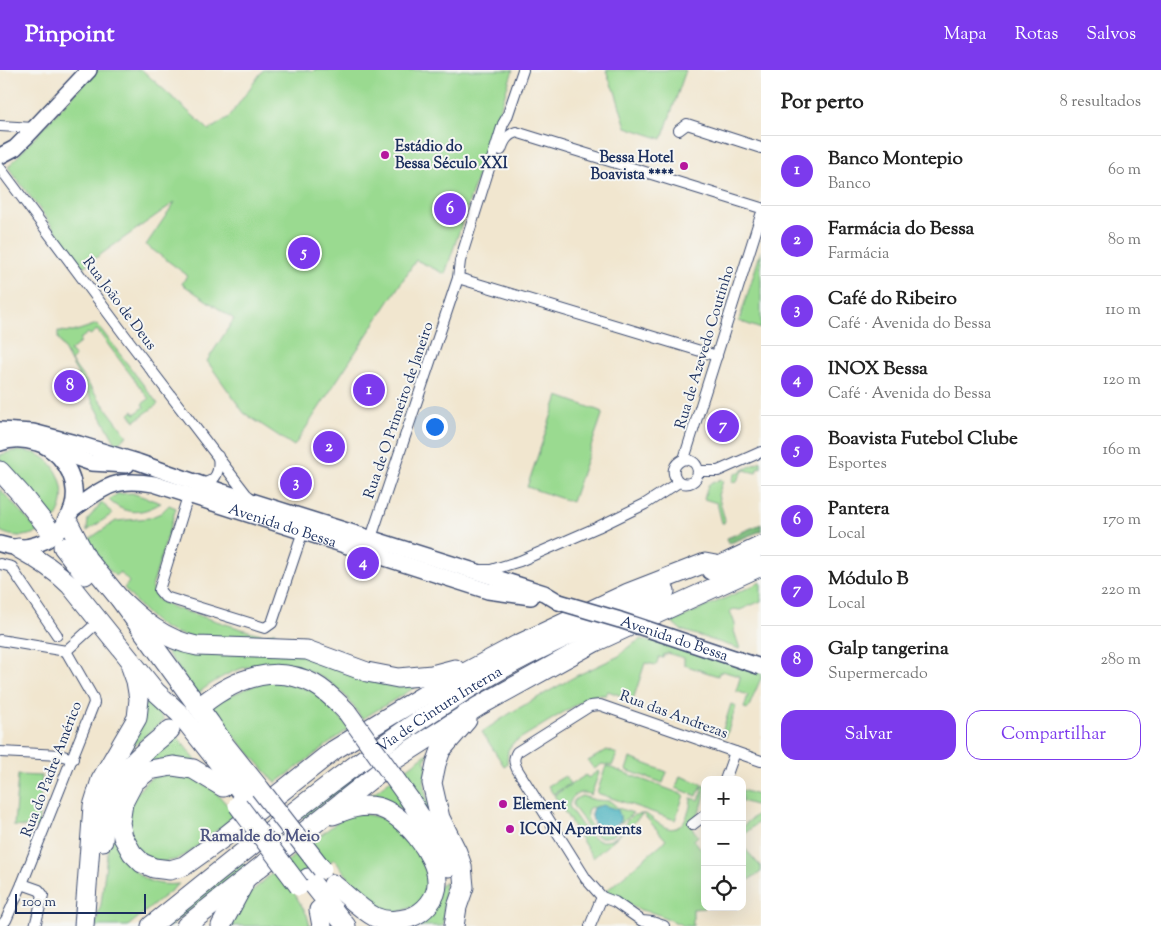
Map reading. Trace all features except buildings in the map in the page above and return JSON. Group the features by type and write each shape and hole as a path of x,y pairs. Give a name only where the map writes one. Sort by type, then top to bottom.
{"highway":[{"path":"0,471 15,486 45,530 0,481"},
{"path":"69,516 87,559 119,598 224,744 248,798 315,879 366,926"},
{"path":"9,546 45,562 70,585 156,692 175,722 248,798 315,879 346,926"},
{"name":"Via de Cintura Interna","path":"151,926 356,764 426,715 503,669 761,546"},
{"path":"175,722 162,686 60,549 203,726 224,744"},
{"path":"248,798 223,787 193,769 173,766 149,770 134,782 123,803 120,823 123,837 132,853 142,863 154,868 170,870 184,866 223,838 334,750 478,664 628,593 704,563 721,566"},
{"name":"Via de Cintura Interna","path":"186,926 396,760 479,706 595,642 761,566"},
{"path":"119,598 150,627 183,644 307,650 367,672 398,678 432,675 448,672 466,665 478,664"},
{"path":"84,926 93,806 101,780 137,718 139,699 129,659"},
{"path":"202,704 215,694 242,680 259,675 277,674 296,678 313,684 325,692 347,712 410,800 442,850 457,907"},
{"path":"156,692 172,719 223,787"},
{"path":"454,926 457,907 464,888 462,866 440,818 432,783 441,750 479,706"},
{"path":"91,926 100,888 108,802 124,771 175,722"},
{"path":"313,824 361,806 378,807 393,813 404,822 421,843 434,864 438,882 433,899 423,911 400,921 387,921 375,917 315,879"},
{"path":"221,926 249,876"},
{"path":"315,879 320,918 332,926"}],"main road":[{"path":"0,156 15,148 89,70"},
{"name":"Avenida do Bessa","path":"6,437 33,432 137,462 167,474"},
{"name":"Avenida do Bessa","path":"6,437 41,444 85,462 125,465 197,483 255,502 488,590 559,602 620,620 761,667"},
{"path":"47,447 63,461 72,480 74,501 69,516"},
{"name":"Avenida do Bessa","path":"9,546 37,545 46,541 55,535 69,516 99,490 125,482 154,484 303,531 471,569 475,572 544,593 559,602"}],"street":[{"name":"Rua de O Primeiro de Janeiro","path":"458,278 460,262 522,70"},
{"path":"507,117 516,132 761,208"},
{"path":"679,130 686,124 761,148"},
{"path":"0,126 34,128"},
{"name":"Rua de O Primeiro de Janeiro","path":"368,545 458,278 466,264 505,139 511,133 516,132"},
{"name":"Rua João de Deus","path":"0,168 129,341 246,494 255,502"},
{"name":"Rua de Azevedo Coutinho","path":"679,482 675,477 674,469 678,462 684,459 761,215"},
{"path":"458,278 717,356"},
{"path":"698,471 718,471 761,452"},
{"path":"197,483 206,483 216,476 219,466 218,455"},
{"path":"471,569 491,570 520,561 645,504 679,482 685,484 693,482 698,475 698,467 693,461 684,459"},
{"path":"188,496 159,590 165,597 265,628 272,623 303,531"},
{"path":"517,585 513,580 512,574 520,561"},
{"path":"0,564 12,566 57,635"},
{"path":"0,640 66,651 98,622"},
{"name":"Rua do Padre Américo","path":"1,926 6,920 22,884 94,702 66,651"},
{"name":"Rua das Andrezas","path":"602,897 586,879 517,769 514,758 517,752 590,706 600,705 761,761"},
{"path":"0,752 60,754 72,759"},
{"path":"726,776 735,752"},
{"path":"692,825 701,818"},
{"path":"22,884 40,890 43,895 35,926"},
{"path":"590,926 602,897 615,902 643,924 664,926"}],"green space":[{"path":"96,70 142,70 209,130 229,117 263,70 309,70 312,72 314,70 513,70 445,274 416,260 294,446 244,413 207,361 234,319 182,284 187,275 146,245 175,202 83,267 8,167"},
{"path":"606,70 686,70 662,139 626,127 614,88"},
{"path":"761,251 761,329 739,321"},
{"path":"97,324 158,404 135,421 129,414 133,411 135,414 144,407 142,404 149,399 97,330 90,335 88,333 79,340 81,342 70,351 75,357 71,361 127,436 116,444 58,338 58,331 73,332"},
{"path":"558,396 603,412 572,502 527,487"},
{"path":"13,451 40,455 56,470 60,479 63,497 58,514 52,522 0,463 0,455"},
{"path":"761,461 761,468 758,467 756,473 744,470 736,482 732,481 735,474"},
{"path":"721,479 723,481 718,495 725,520 724,523 722,523 717,503 704,499 708,485"},
{"path":"0,489 39,532 19,536 9,535 0,531"},
{"path":"132,493 161,503 154,507 134,512 122,509 109,500 117,494"},
{"path":"102,502 112,514 87,531 88,519"},
{"path":"169,505 176,508 152,587 158,600 175,608 245,630 265,635 275,631 273,634 278,635 278,639 206,639 178,634 166,629 149,616 124,588 129,582 120,572 115,576 94,549 89,539 116,521 149,518 161,513"},
{"path":"761,524 761,531 728,544 727,538"},
{"path":"761,582 761,601 740,610 734,609 730,611 735,624 734,631 740,649 681,630 672,622"},
{"path":"652,637 761,673 761,678 748,709 744,708 748,695 736,691 739,676 722,671 721,673 719,672 718,676 684,665 684,658 667,653 666,655 664,654 663,658 659,657 656,665 645,663 633,700 608,691 606,695 596,695 587,698 513,743 508,750 507,764 504,766 482,732 512,712 576,676 619,656 641,639 651,642"},
{"path":"157,639 294,651 424,682 362,719 345,696 326,680 299,668 284,665 255,665 240,669 219,679 197,694"},
{"path":"270,679 315,691 350,728 276,783 209,708 219,700"},
{"path":"491,683 494,687 396,749 304,819 301,816 372,760"},
{"path":"146,696 164,720 122,756"},
{"path":"731,704 736,706 726,737 721,736"},
{"path":"175,734 198,763 135,767"},
{"path":"607,750 617,754 612,766 602,764 594,769 588,761"},
{"path":"429,752 424,762 427,764 424,785 430,814 409,815 400,808 368,797"},
{"path":"630,758 667,772 663,783 626,770"},
{"path":"606,766 684,795 675,820 597,793"},
{"path":"598,771 599,773 591,795 577,794 569,806 589,835 599,840 610,840 620,833 627,820 636,815 643,814 593,858 554,795 586,775 588,778"},
{"path":"184,773 214,790 236,815 187,854 175,860 161,862 148,858 132,843 127,817 133,797 148,780 160,774"},
{"path":"18,775 42,776 38,828 14,826"},
{"path":"565,776 570,784 553,794 548,786"},
{"path":"680,776 701,784 697,796 676,788"},
{"path":"746,791 761,796 761,807 746,802"},
{"path":"582,796 595,800 610,801 618,808 633,813 621,823 620,816 598,806 588,809 588,822 596,830 608,832 620,827 614,835 598,837 589,829 574,807 574,801"},
{"path":"701,796 701,807 697,816 689,824 698,836 694,840 701,849 701,908 693,909 693,926 684,926 657,914 641,910 617,900 605,892 666,840 643,814 669,829 675,828 680,826 687,816 691,798 699,800"},
{"path":"358,813 395,820 426,859 431,885 421,904 393,914 371,906 334,859 293,891 307,915 310,926 226,926 242,900 276,870 340,820"},
{"path":"757,814 761,820 746,833 746,824"},
{"path":"111,822 126,858 141,876 163,884 179,884 128,926 95,926 101,904"},
{"path":"746,850 761,867 761,872 746,881"},
{"path":"242,862 246,866 170,926 164,926"},
{"path":"445,881 443,926 403,926"}],"water":[{"path":"603,805 618,810 620,822 614,827 607,828 594,824 591,813 593,808"}],"place":[{"name":"Estádio do Bessa Século XXI","path":"385,155"},
{"name":"Bessa Hotel Boavista ****","path":"684,166"},
{"name":"Pantera","path":"450,209"},
{"name":"Boavista Futebol Clube","path":"304,253"},
{"name":"Galp tangerina","path":"70,386"},
{"name":"Banco Montepio","path":"369,390"},
{"name":"Módulo B","path":"723,426"},
{"name":"Farmácia do Bessa","path":"329,447"},
{"name":"Café do Ribeiro","path":"296,483"},
{"name":"INOX Bessa","path":"363,563"},
{"name":"Element","path":"503,804"},
{"name":"ICON Apartments","path":"510,829"}],"district":[{"name":"Ramalde do Meio","path":"260,835"}]}
